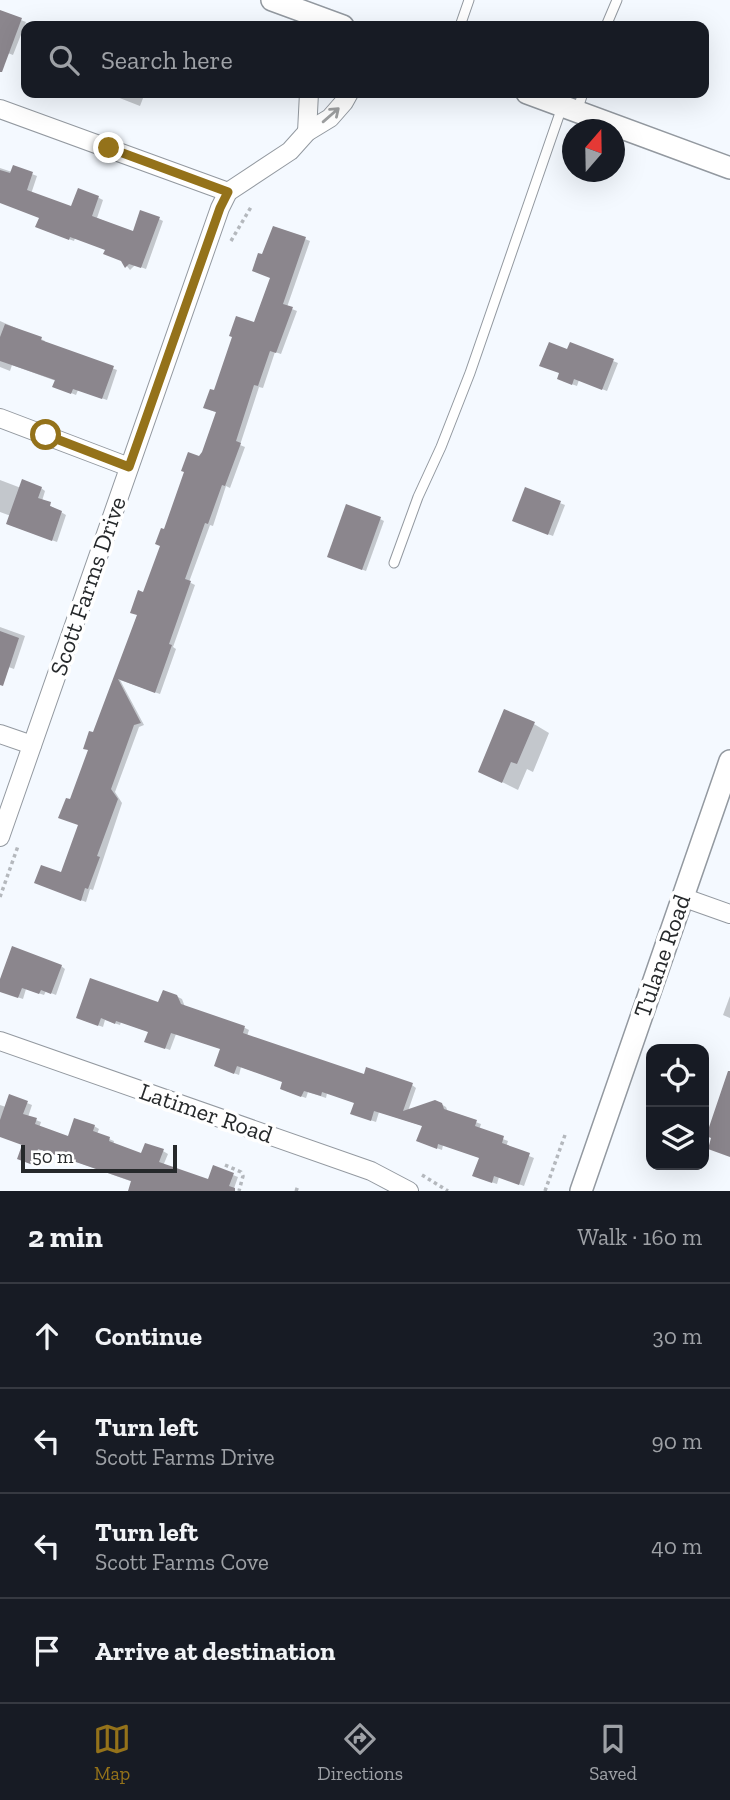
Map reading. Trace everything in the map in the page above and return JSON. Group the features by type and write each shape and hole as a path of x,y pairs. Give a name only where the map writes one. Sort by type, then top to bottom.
{"street":[{"path":"272,0 324,21"},
{"path":"307,132 309,98"},
{"path":"0,109 228,192 290,151 307,132 330,118 346,98"},
{"path":"550,98 574,103 730,168"},
{"name":"Scott Farms Drive","path":"0,837 220,208 228,192"},
{"path":"0,418 129,467"},
{"path":"0,734 32,745"},
{"name":"Tulane Road","path":"581,1191 730,761"},
{"path":"682,897 730,914"},
{"name":"Latimer Road","path":"0,1041 371,1171 409,1191"}],"lane":[{"path":"462,21 469,0"},
{"path":"608,21 617,0"},
{"path":"394,563 574,103"}],"path":[{"path":"545,1191 565,1135"},
{"path":"225,1165 241,1172 243,1176 239,1191"},
{"path":"295,1189 301,1191"}],"building":[{"path":"0,10 22,18 2,72 0,72"},
{"path":"13,165 33,172 27,190 71,206 78,188 99,196 92,216 133,231 140,210 160,217 141,268 129,264 125,268 121,261 103,254 105,250 35,227 39,218 0,203 0,170 10,173"},
{"path":"273,226 306,237 283,304 293,307 276,353 270,351 258,386 254,385 236,441 241,443 208,524 205,523 185,579 191,581 155,693 118,679 141,723 134,725 111,789 118,799 97,856 100,857 81,901 34,883 41,865 61,872 78,825 58,818 66,798 70,799 88,750 83,749 89,731 93,732 137,615 130,613 138,590 143,592 160,546 155,544 161,528 164,529 184,472 181,471 188,452 199,456 202,452 216,412 203,408 210,389 214,390 232,337 229,336 236,316 254,322 270,278 252,271 258,253 262,254"},
{"path":"5,324 114,366 102,399 73,389 71,394 52,387 55,380 0,361 0,337"},
{"path":"549,342 567,349 570,342 614,359 602,390 574,379 572,385 557,379 559,373 539,366"},
{"path":"22,479 42,487 38,498 51,502 50,506 62,511 52,541 6,524"},
{"path":"525,487 561,501 548,535 512,521"},
{"path":"346,504 381,517 362,570 327,557"},
{"path":"0,631 19,638 3,686 0,685"},
{"path":"504,709 535,722 517,764 511,762 502,783 478,772"},
{"path":"12,946 62,965 51,994 41,990 39,994 22,988 18,998 0,992 0,979"},
{"path":"90,978 158,1002 163,990 177,995 181,1004 245,1026 243,1033 364,1074 366,1067 413,1083 403,1111 435,1100 442,1103 444,1109 477,1120 475,1126 504,1136 502,1143 530,1153 519,1185 494,1176 492,1183 472,1176 479,1158 438,1144 437,1149 416,1141 422,1126 374,1111 371,1121 350,1114 354,1103 322,1092 321,1096 304,1091 301,1097 280,1089 282,1082 237,1066 234,1074 214,1066 220,1049 171,1033 165,1049 144,1042 148,1032 101,1018 98,1026 76,1018"},
{"path":"730,1071 730,1157 709,1149 709,1127"},
{"path":"9,1094 28,1101 23,1114 37,1118 35,1124 68,1136 74,1118 95,1125 93,1131 110,1137 109,1141 141,1153 145,1143 164,1149 159,1162 208,1179 213,1165 234,1173 229,1186 235,1188 235,1191 128,1191 131,1181 38,1149 33,1165 17,1159 22,1145 0,1137 0,1120"}],"route":[{"path":"46,435 129,467 220,208 228,192 109,148"}]}
